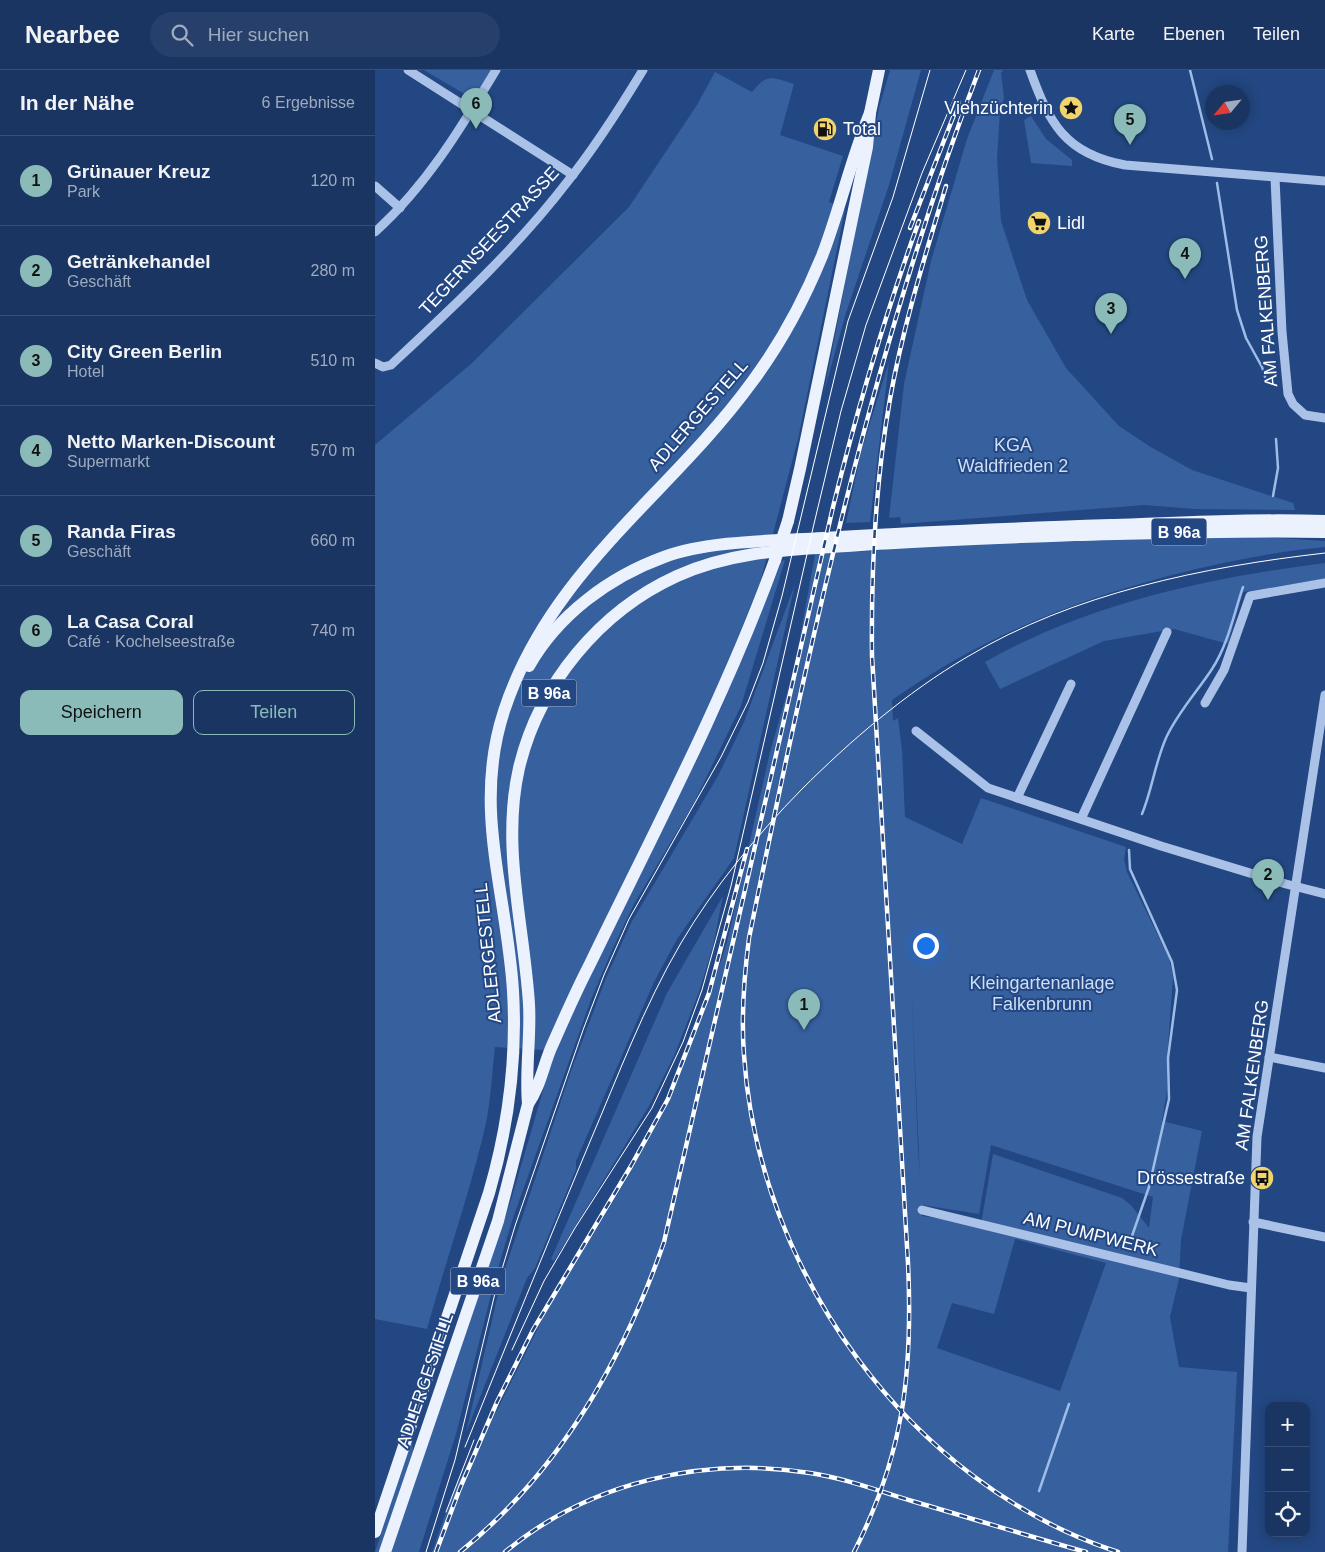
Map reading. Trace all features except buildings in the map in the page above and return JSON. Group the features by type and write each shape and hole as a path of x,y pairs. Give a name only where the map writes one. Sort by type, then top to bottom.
{"main road":[{"name":"ADLERGESTELL","path":"528,1104 536,1092 550,1050 583,977 745,642 775,560 800,469 867,147 870,113 879,70"},
{"name":"ADLERGESTELL","path":"375,1532 489,1194 503,1136 510,1091 513,990 493,846 489,797 494,752 504,712 519,668 536,638 574,582 608,541 699,446 734,406 772,353 809,285 822,255 858,143 870,113"},
{"name":"B 96a","path":"1035,532 1183,532 1324,526"},
{"name":"ADLERGESTELL","path":"504,712 532,660 574,610 602,588 633,570 665,556 735,544 903,533 1035,532"},
{"name":"ADLERGESTELL","path":"385,1552 499,1220 528,1104 529,1007 511,846 512,808 520,765 536,718 562,673 587,641 620,611 657,587 702,566 740,555 1035,532"},
{"path":"428,1376 443,1382"}],"street":[{"path":"408,70 573,175"},
{"path":"375,232 400,208 435,166 496,70"},
{"name":"TEGERNSEESTRASSE","path":"376,364 391,365 454,307 530,226 573,175 616,115 643,70"},
{"path":"1030,70 1048,116 1055,126 1074,144 1101,161 1125,165 1325,181"},
{"name":"AM FALKENBERG","path":"1275,178 1282,332 1288,394 1293,404 1305,415 1325,418"},
{"path":"375,186 400,208"},
{"path":"1205,703 1225,670 1250,596 1325,583"},
{"path":"1081,819 1167,632"},
{"path":"1017,798 1071,684"},
{"name":"AM FALKENBERG","path":"1242,1552 1257,1138 1295,887 1323,719 1325,695"},
{"path":"916,731 988,788 1295,887 1325,894"},
{"path":"1269,1057 1325,1068"},
{"name":"AM PUMPWERK","path":"923,1210 1229,1285 1251,1288"},
{"path":"1253,1222 1325,1237"}],"green space":[{"path":"424,70 491,70 473,99"},
{"path":"890,70 921,70 889,185 846,313 824,392 879,108"},
{"name":"KGA Waldfrieden 2","path":"994,70 1003,70 1001,73 1004,98 1000,111 997,159 1001,221 1027,300 1066,368 1119,426 1149,446 1192,470 1293,503 1295,510 1194,509 1145,505 901,524 900,517 889,518 904,384 931,261 967,139"},
{"path":"715,72 752,92 762,82 770,78 794,84 780,135 843,156 829,202 845,210 798,439 760,583 713,699 544,1050 495,1047 486,1123 473,1175 427,1329 375,1319 375,445 472,363 629,207 697,105"},
{"path":"1031,116 1046,139 1072,160 1072,166 1031,163 1024,120"},
{"path":"889,362 870,522 846,523 861,452"},
{"name":"Kleingartenanlage Falkenbrunn","path":"1248,536 1325,541 1325,547 1246,558 1168,576 1058,611 1024,625 958,658 892,700 893,721 898,718 902,750 905,817 962,844 981,798 1126,847 1124,859 1127,872 1169,958 1173,977 1167,1059 1167,1091 1162,1121 1202,1131 1181,1240 1179,1279 1170,1317 1179,1367 1237,1372 1228,1552 432,1552 454,1490 496,1412 547,1310 620,1190 661,1116 708,1001 727,942 770,752 795,665 815,554 885,550 885,546","holes":["911,984 920,1176 918,1148","991,1145 1153,1197 1149,1228 1131,1205 1122,1198 993,1154 981,1224 922,1216 922,1205 979,1214","1015,1239 1106,1263 1060,1391 937,1348 952,1303 994,1314"]},
{"path":"785,560 741,706 693,805 634,904 592,997 512,1221 496,1275 456,1434 419,1552 391,1552 511,1200 552,1060 578,998 722,706 781,561"},
{"path":"1325,563 1325,579 1243,592 1228,644 1174,629 1104,641 1000,689 985,662 1025,641 1065,624 1150,596 1237,576"},
{"path":"795,584 734,858 677,939 654,982 576,1161 576,1169 535,1268 527,1278 466,1433 501,1281 570,1074 606,978 631,923 718,776 744,722"},
{"path":"723,896 713,946 699,992 674,1056 649,1106 554,1261 551,1259 667,993"},
{"path":"412,1440 413,1451 379,1552 375,1552"}],"waterway":[{"path":"1190,70 1212,159"},
{"path":"1217,183 1237,310 1246,338 1262,367 1266,380"},
{"path":"1273,496 1278,468 1276,439"},
{"path":"1142,814 1166,738 1176,719 1218,660 1243,587"},
{"path":"1129,850 1130,869 1172,962 1177,990 1168,1058 1169,1099 1149,1187 1132,1236"},
{"path":"1039,1491 1069,1404"}],"tram line":[{"path":"426,1552 455,1460 496,1289 515,1226 583,1030 604,975 629,919 721,757 748,702 763,663 782,596 848,321 893,197 930,70"},
{"path":"512,1350 544,1281 575,1228 652,1108 683,1042 702,990 731,886 841,411 866,325 922,173 966,70"},
{"path":"465,1447 621,1067 655,991 681,943 707,902 752,844 801,790 859,735 922,686 967,657 1008,635 1051,616 1140,586 1233,566 1325,553"},
{"path":"446,1512 474,1440"}],"railway":[{"path":"979,70 941,176 906,283 846,500 795,718 749,938 743,996 744,1055 756,1136 779,1214 813,1289 858,1359 912,1422 973,1476 1042,1520 1118,1552"},
{"path":"910,228 959,102"},
{"path":"854,1552 871,1516 894,1446 902,1412 909,1340 908,1263 872,656 872,592 877,495 890,399 901,345 946,186"},
{"path":"460,1552 496,1521 528,1486 557,1450 584,1411 608,1371 629,1329 648,1286 664,1242 833,507 872,363 919,221"},
{"path":"436,1552 460,1488 497,1402 533,1330 631,1166 668,1099 709,993 747,849"},
{"path":"505,1552 538,1528 573,1508 610,1492 649,1480 689,1472 729,1468 770,1469 836,1478 1086,1552"}],"place":[{"name":"Viehzüchterin","path":"1071,108"},
{"name":"La Casa Coral","path":"476,129"},
{"name":"Total","path":"825,129"},
{"name":"Randa Firas","path":"1130,145"},
{"name":"Lidl","path":"1039,223"},
{"name":"Netto Marken-Discount","path":"1185,279"},
{"name":"City Green Berlin","path":"1111,334"},
{"name":"Getränkehandel","path":"1268,900"},
{"name":"Grünauer Kreuz","path":"804,1030"},
{"name":"Drössestraße","path":"1262,1178"}]}
